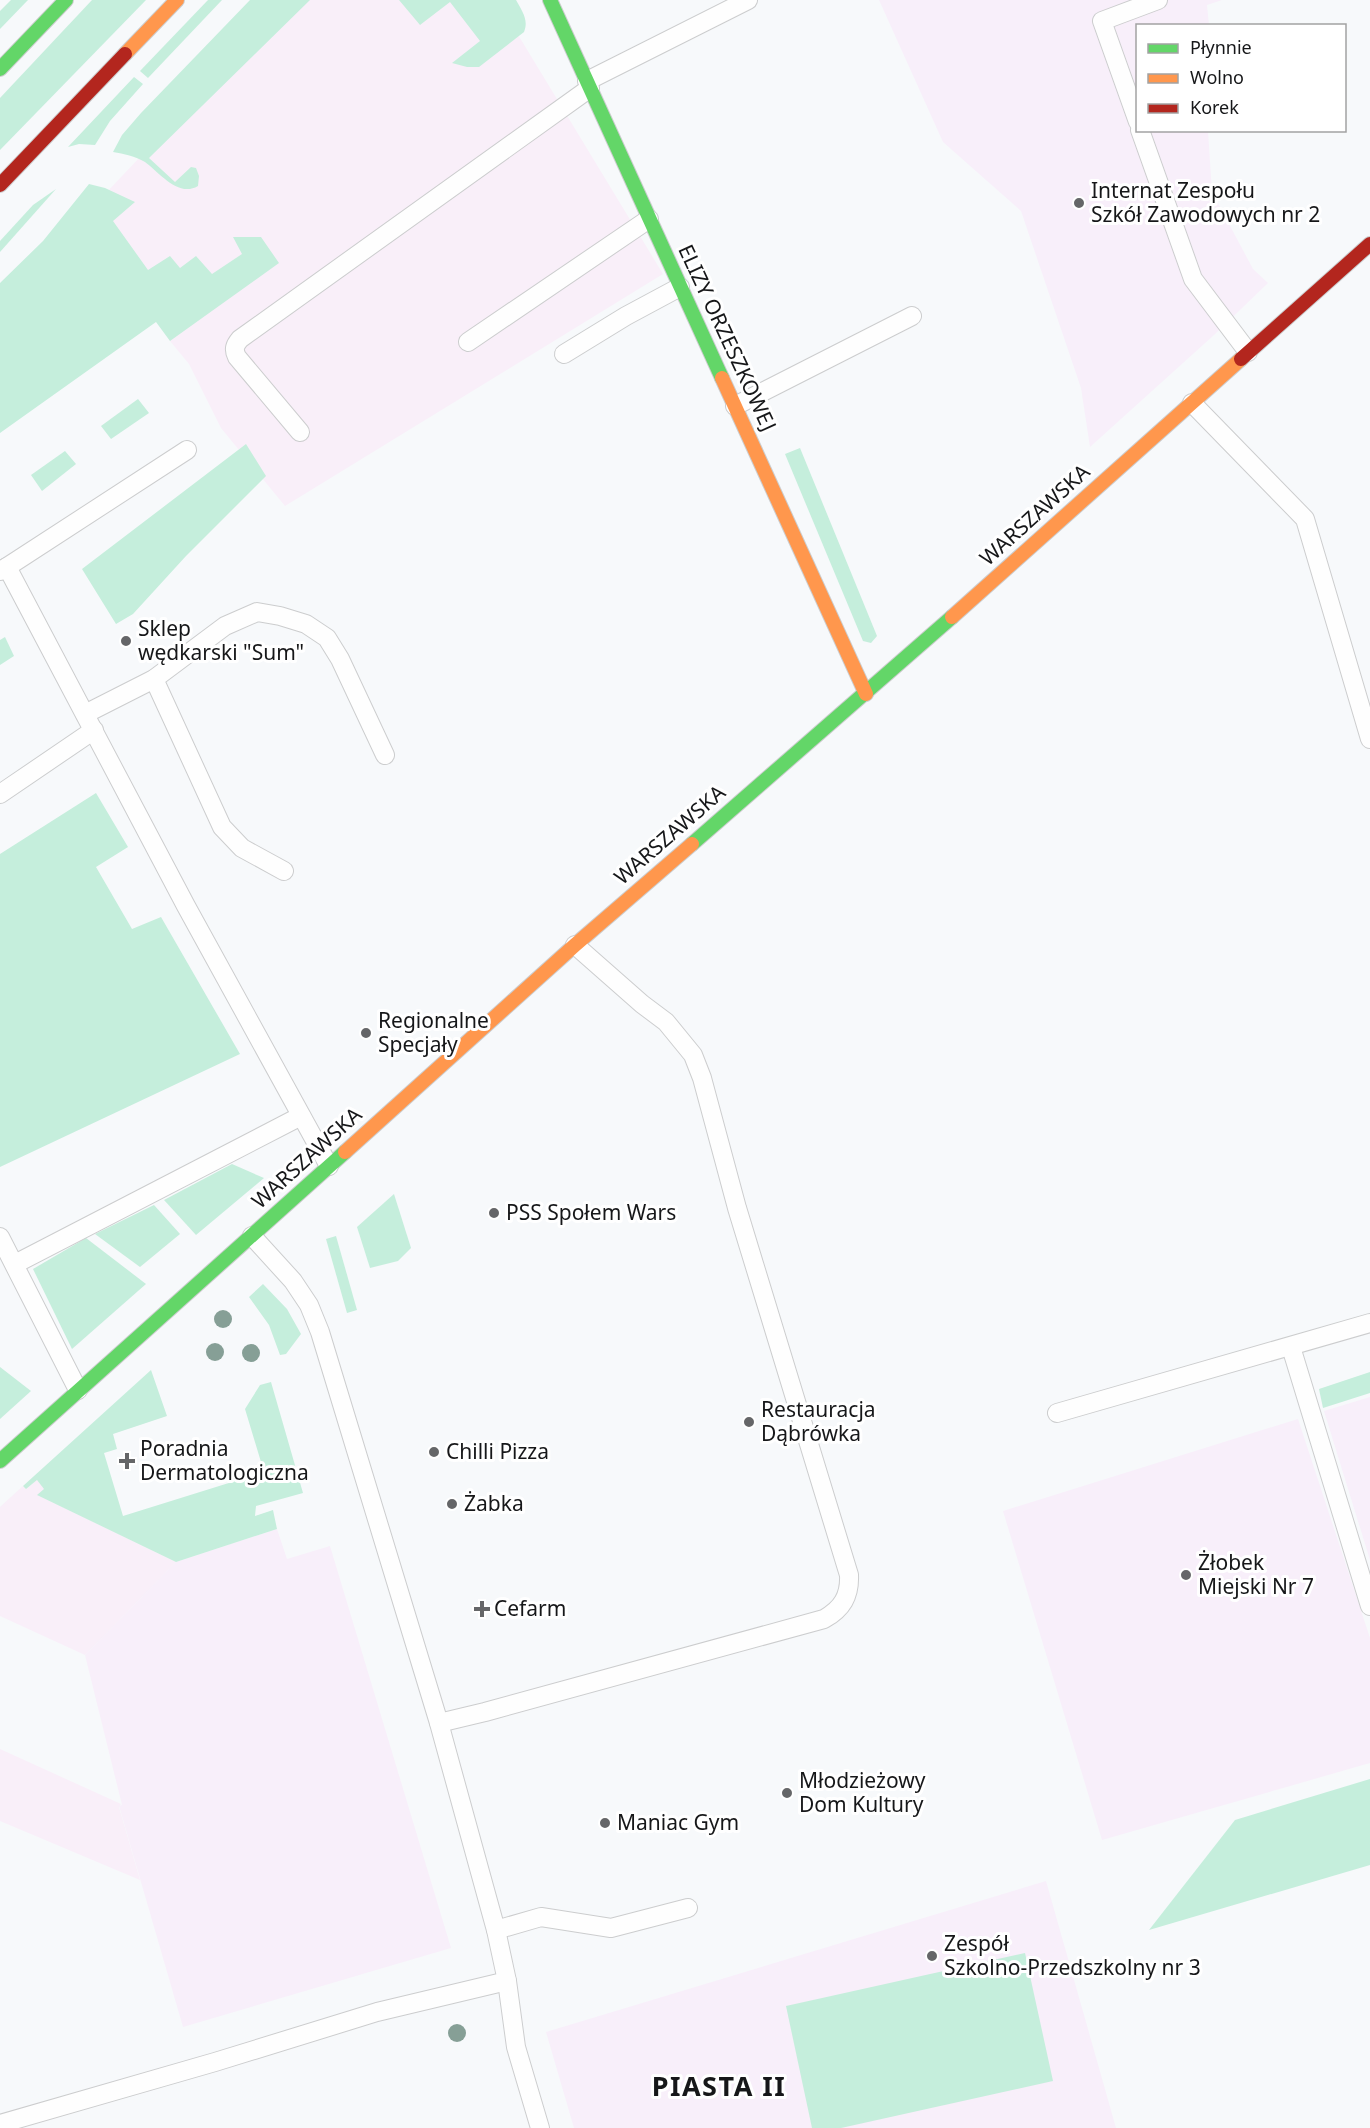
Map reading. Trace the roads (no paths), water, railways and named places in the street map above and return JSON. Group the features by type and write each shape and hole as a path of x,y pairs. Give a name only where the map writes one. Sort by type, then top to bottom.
{"street":[{"path":"0,69 66,0"},
{"path":"0,185 177,0"},
{"name":"ELIZY ORZESZKOWEJ","path":"550,0 866,694"},
{"name":"WARSZAWSKA","path":"0,1461 575,945 866,694 1370,244"}],"lane":[{"path":"300,432 237,357 235,345 588,84 748,0"},
{"path":"1136,119 1102,21 1158,0"},
{"path":"1141,132 1193,279 1248,352"},
{"path":"468,342 649,219"},
{"path":"564,354 680,286"},
{"path":"735,406 912,316"},
{"path":"1192,403 1305,519 1370,739"},
{"path":"188,450 3,569 89,722 186,906 329,1166"},
{"path":"0,794 89,722 154,679 225,626 257,612 306,624 327,638 385,755"},
{"path":"154,679 222,827 242,848 284,871"},
{"path":"439,1723 824,1619 841,1608 850,1586 849,1575 737,1208 702,1078 693,1054 666,1022 575,945"},
{"path":"15,1264 302,1116"},
{"path":"252,1236 294,1281 309,1305 315,1321 439,1723 496,1930 507,1980 516,2047 540,2128"},
{"path":"0,1238 78,1390"},
{"path":"1057,1413 1370,1323"},
{"path":"1291,1347 1370,1606"},
{"path":"496,1930 542,1917 611,1928 688,1908"},
{"path":"0,2124 377,2012 507,1980"}],"place":[{"name":"Internat Zespołu Szkół Zawodowych nr 2","path":"1079,203"},
{"name":"Sklep wędkarski \"Sum\"","path":"126,641"},
{"name":"Regionalne Specjały","path":"366,1033"},
{"name":"PSS Społem Wars","path":"494,1213"},
{"name":"Restauracja Dąbrówka","path":"749,1422"},
{"name":"Chilli Pizza","path":"434,1452"},
{"name":"Poradnia Dermatologiczna","path":"127,1461"},
{"name":"Żabka","path":"452,1504"},
{"name":"Żłobek Miejski Nr 7","path":"1186,1575"},
{"name":"Cefarm","path":"482,1609"},
{"name":"Młodzieżowy Dom Kultury","path":"787,1793"},
{"name":"Maniac Gym","path":"605,1823"},
{"name":"Zespół Szkolno-Przedszkolny nr 3","path":"932,1956"}],"district":[{"name":"PIASTA II","path":"719,2087"}]}
